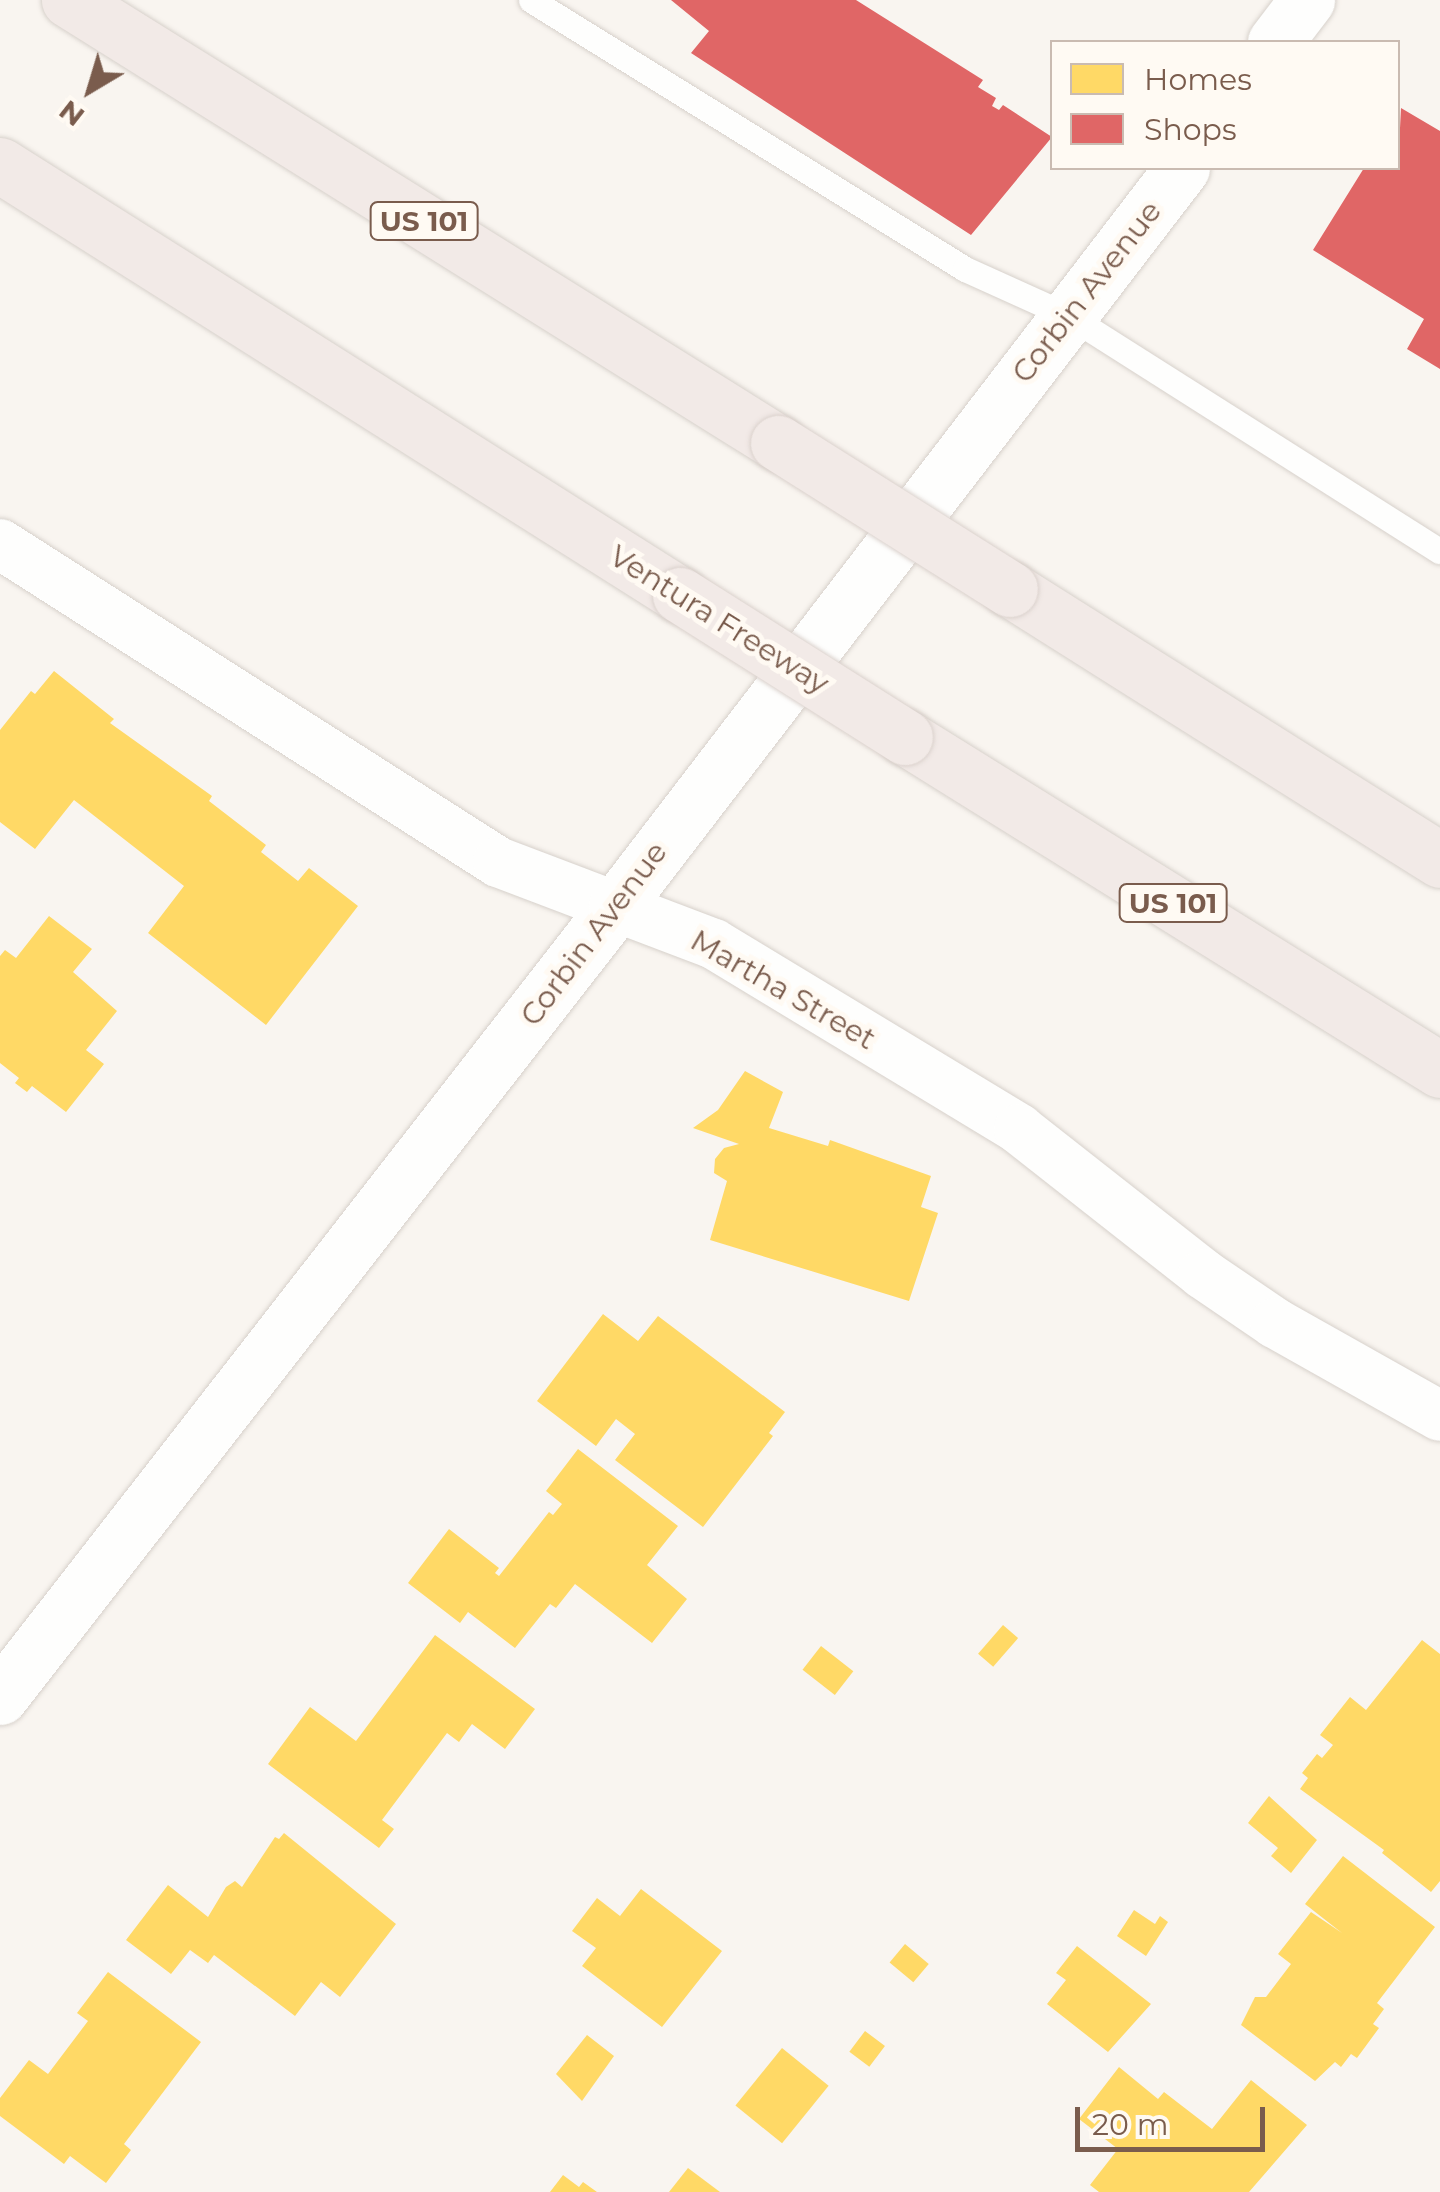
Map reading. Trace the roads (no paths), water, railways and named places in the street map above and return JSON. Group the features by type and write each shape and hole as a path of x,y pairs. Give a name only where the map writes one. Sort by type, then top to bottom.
{"highway":[{"name":"US 101","path":"69,0 1440,860"},
{"name":"Ventura Freeway","path":"0,164 680,596 1440,1070"}],"main road":[{"path":"1277,40 1307,0"},
{"name":"Corbin Avenue","path":"0,1697 616,906 1180,170"}],"street":[{"name":"Martha Street","path":"0,544 498,862 714,944 1019,1129 1202,1274 1276,1322 1440,1416"}],"lane":[{"path":"531,0 965,269 1069,316 1440,551"}]}
